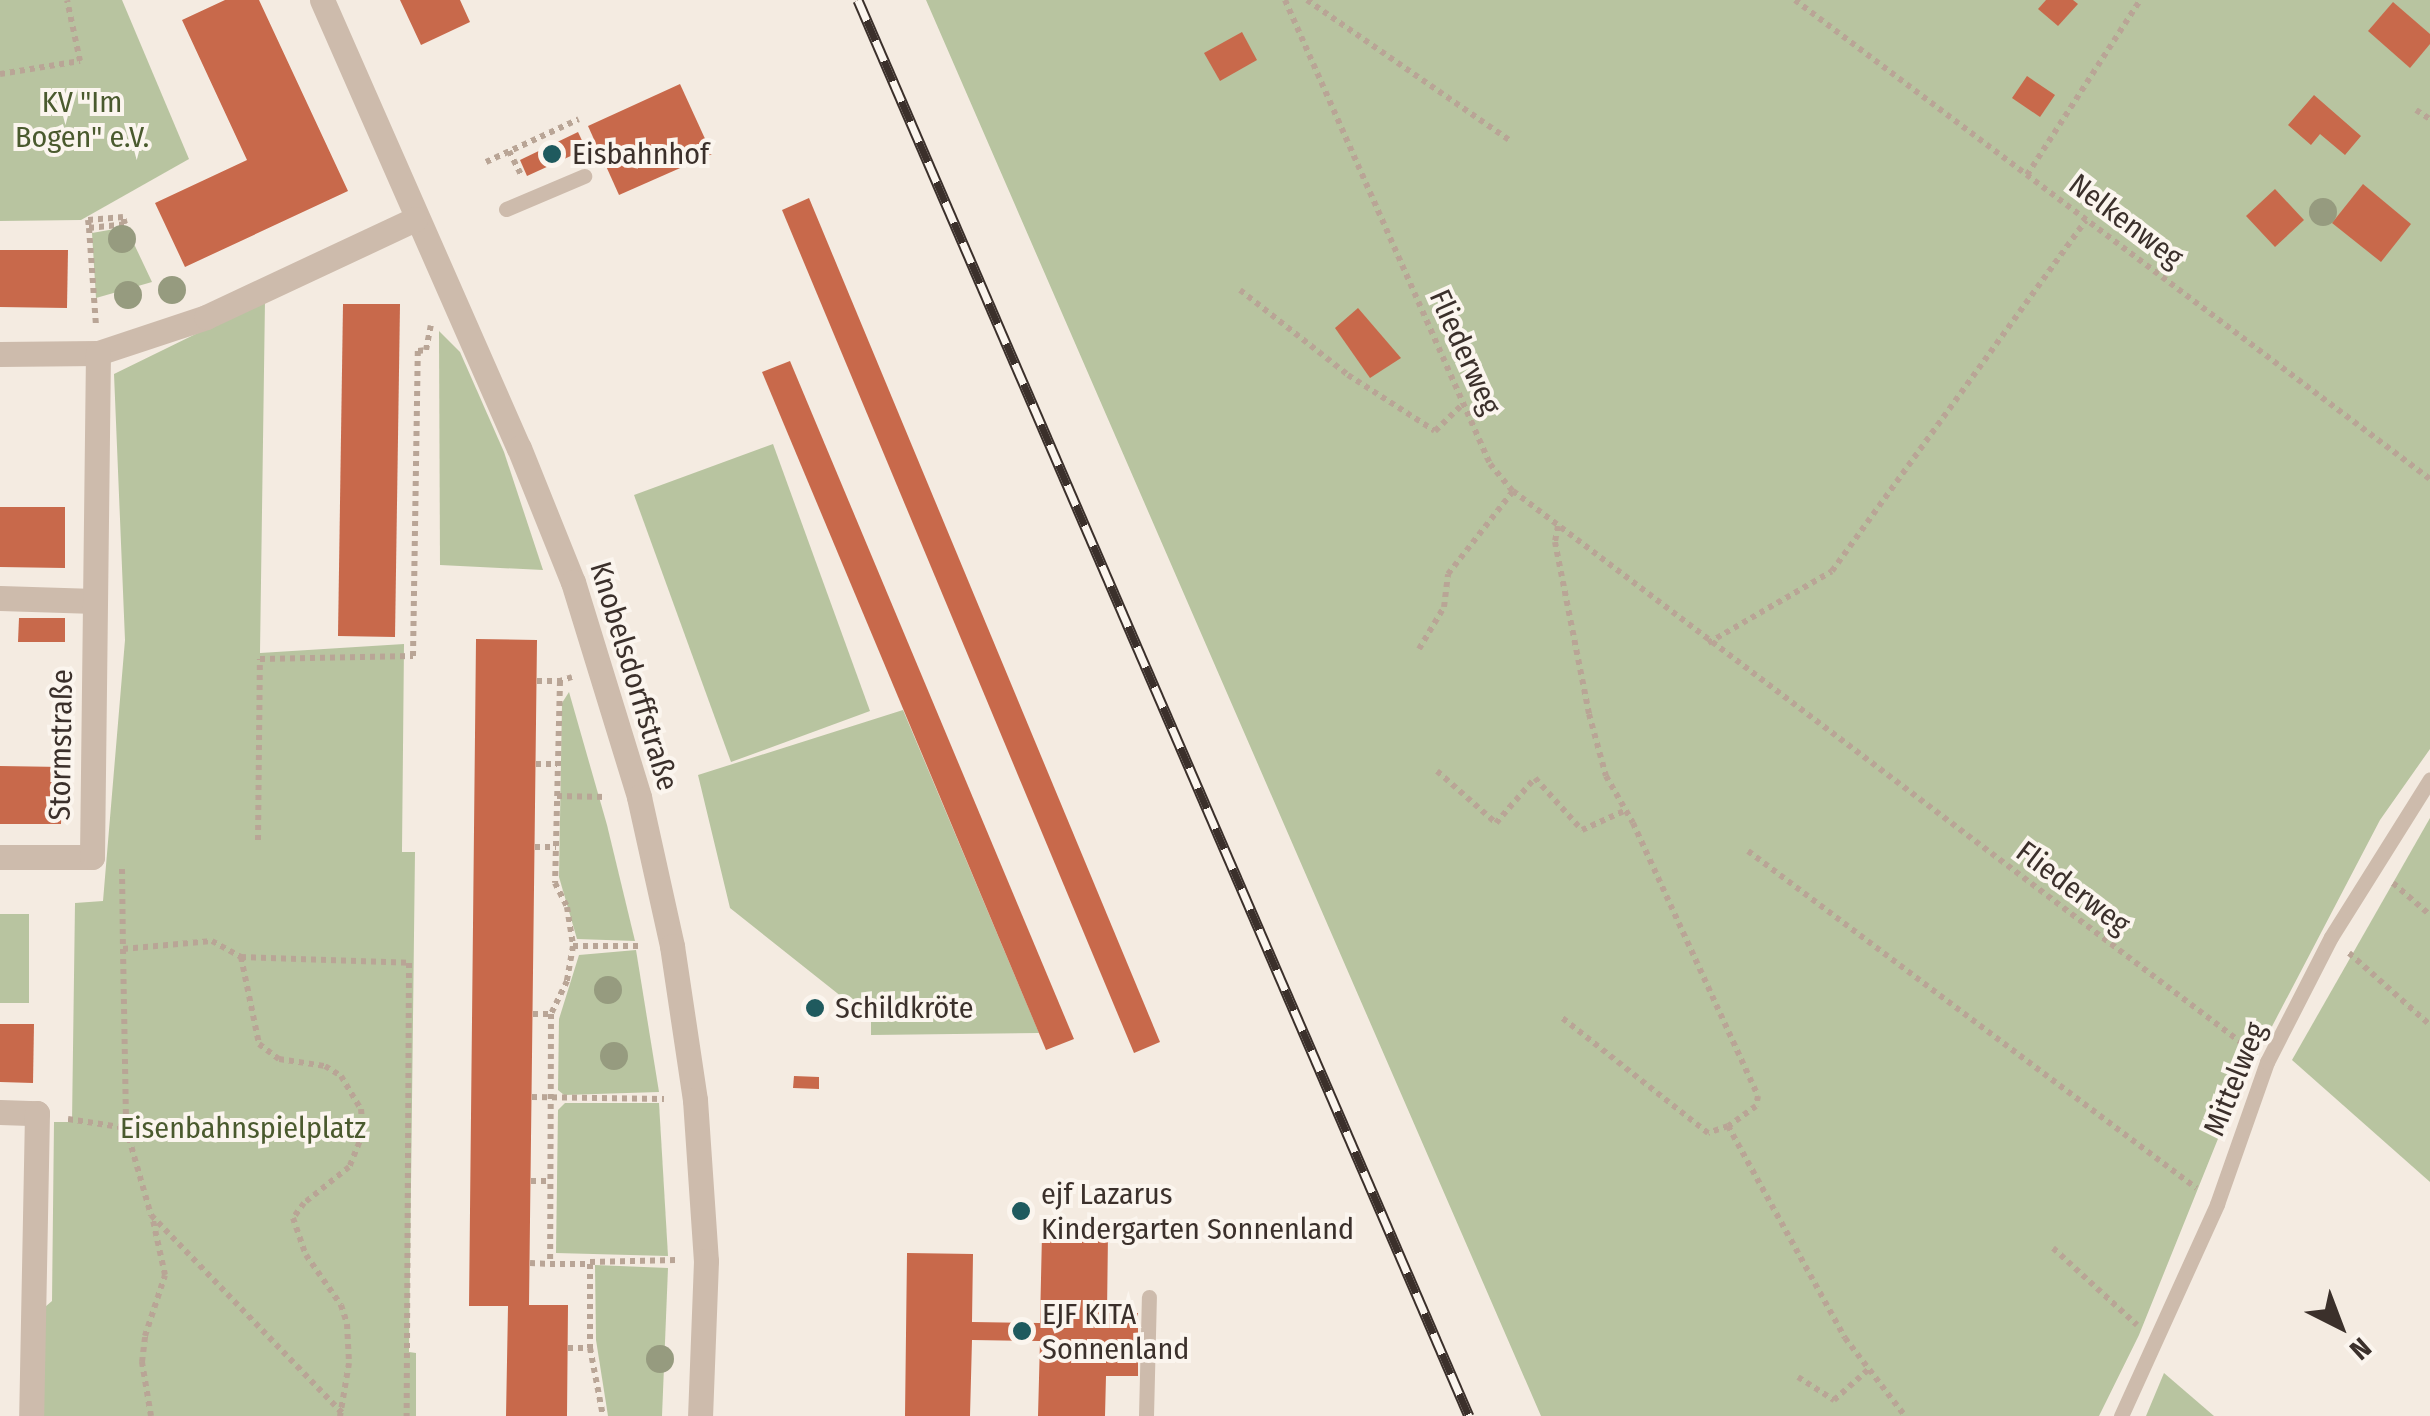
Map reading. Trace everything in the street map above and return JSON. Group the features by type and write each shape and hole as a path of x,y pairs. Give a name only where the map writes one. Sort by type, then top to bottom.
{"street":[{"name":"Knobelsdorffstraße","path":"322,0 415,219 519,448 602,669 638,797 672,946 695,1100 706,1260 700,1416"},
{"path":"0,354 98,353 206,317 415,219"},
{"name":"Stormstraße","path":"0,856 92,858 98,353"},
{"path":"0,598 95,601"},
{"path":"0,1112 36,1114 32,1416"}],"lane":[{"path":"506,209 584,176"},
{"name":"Mittelweg","path":"2121,1416 2217,1204 2267,1062 2331,937 2430,778"},
{"path":"1146,1416 1149,1297"}],"path":[{"path":"0,74 80,61 67,0"},
{"name":"Fliederweg","path":"1285,0 1490,464 1512,491 1708,643 2267,1062"},
{"path":"1307,0 1512,142"},
{"name":"Nelkenweg","path":"1795,0 2430,478"},
{"path":"2027,175 2140,0"},
{"path":"2416,110 2430,119"},
{"path":"486,162 579,120"},
{"path":"89,228 125,224 123,216 88,220 98,353"},
{"path":"1708,643 1832,571 2086,220"},
{"path":"258,840 260,658 413,656 418,351 426,350 440,274"},
{"path":"1240,290 1348,375 1435,431 1464,404"},
{"path":"1419,649 1444,607 1448,574 1512,491"},
{"path":"1558,526 1556,542 1589,714 1606,776 1626,810 1758,1096 1756,1106 1728,1126 1708,1133 1561,1017"},
{"path":"537,681 560,681 602,669"},
{"path":"550,1264 552,1014 567,980 573,946 567,907 556,882 560,681"},
{"path":"536,764 557,764"},
{"path":"1438,771 1496,822 1536,778 1582,830 1626,810"},
{"path":"556,796 638,797"},
{"path":"534,847 556,847"},
{"path":"1748,852 2217,1204"},
{"path":"92,858 122,857 126,1128 165,1275 145,1336 142,1362 151,1416"},
{"path":"2374,866 2430,915"},
{"path":"2331,937 2430,1025"},
{"path":"123,948 212,940 241,957 409,963 407,1416"},
{"path":"573,946 672,946"},
{"path":"241,957 259,1044 279,1059 325,1066 341,1076 361,1109 363,1133 349,1167 304,1203 293,1218 306,1255 342,1306 347,1324 350,1363 342,1415"},
{"path":"533,1014 552,1014"},
{"path":"532,1097 695,1100"},
{"path":"36,1114 126,1128"},
{"path":"1728,1126 1846,1338 1905,1416"},
{"path":"530,1181 550,1181"},
{"path":"151,1214 342,1415"},
{"path":"2053,1248 2156,1343"},
{"path":"603,1416 590,1348 591,1260 706,1260"},
{"path":"530,1263 590,1264"},
{"path":"568,1348 590,1348"},
{"path":"1798,1376 1834,1400 1869,1369"}],"green space":[{"name":"KV \"Im Bogen\" e.V.","path":"0,0 122,0 189,159 81,220 0,221"},
{"path":"926,0 2430,0 2430,749 2380,820 2234,1099 2139,1335 2099,1416 1541,1416"},
{"path":"126,227 152,282 96,298 92,233"},
{"name":"Eisenbahnspielplatz","path":"265,300 260,653 404,644 402,852 415,852 409,1352 416,1353 416,1416 39,1416 45,1307 52,1301 54,1122 72,1122 75,903 103,901 125,640 114,374"},
{"path":"439,331 460,352 504,452 543,570 440,565"},
{"path":"773,444 870,711 731,762 634,495"},
{"path":"569,692 635,941 577,939 559,877 562,703"},
{"path":"903,710 1039,1033 871,1035 871,1020 730,908 698,775"},
{"path":"2430,818 2430,1182 2292,1060"},
{"path":"0,914 29,914 29,1003 0,1003"},
{"path":"636,950 659,1092 564,1095 558,1090 559,1019 579,955"},
{"path":"565,1103 659,1103 668,1256 556,1253 558,1110"},
{"path":"595,1265 668,1268 662,1416 608,1416 596,1340"},
{"path":"2164,1373 2214,1416 2146,1416"}],"building":[{"path":"225,0 259,0 348,191 185,267 155,203 247,160 182,20"},
{"path":"400,0 460,0 470,22 421,45"},
{"path":"2046,0 2073,0 2078,4 2058,26 2038,9"},
{"path":"2393,2 2430,34 2430,44 2410,68 2368,31"},
{"path":"1242,32 1257,60 1220,81 1204,53"},
{"path":"2027,76 2055,95 2040,117 2012,98"},
{"path":"680,84 712,154 619,195 588,126"},
{"path":"2314,95 2361,136 2345,155 2320,134 2311,145 2288,125"},
{"path":"578,132 586,149 527,176 520,160"},
{"path":"2363,184 2411,224 2381,262 2332,223"},
{"path":"2275,189 2304,220 2275,247 2246,216"},
{"path":"809,198 1160,1042 1134,1053 782,210"},
{"path":"0,250 68,250 67,308 0,307"},
{"path":"343,304 400,304 395,637 338,636"},
{"path":"1358,308 1401,358 1370,378 1335,328"},
{"path":"790,361 1074,1039 1046,1050 762,372"},
{"path":"0,507 65,507 65,568 0,567"},
{"path":"19,618 65,618 65,642 18,642"},
{"path":"476,639 537,640 529,1305 568,1305 567,1416 506,1416 508,1306 469,1306"},
{"path":"0,766 62,767 61,824 0,824"},
{"path":"0,1024 34,1024 33,1083 0,1082"},
{"path":"794,1076 819,1077 819,1089 793,1088"},
{"name":"EJF KITA Sonnenland","path":"1042,1234 1108,1234 1107,1313 1138,1313 1138,1376 1106,1376 1105,1416 1038,1416 1040,1341 972,1340 970,1416 905,1416 907,1253 973,1254 972,1322 1040,1323"}],"railway":[{"path":"858,0 1469,1416"}],"place":[{"name":"Eisbahnhof","path":"552,154"},
{"name":"Schildkröte","path":"815,1008"},
{"name":"ejf Lazarus Kindergarten Sonnenland","path":"1021,1211"},
{"name":"EJF KITA Sonnenland","path":"1022,1331"}]}
